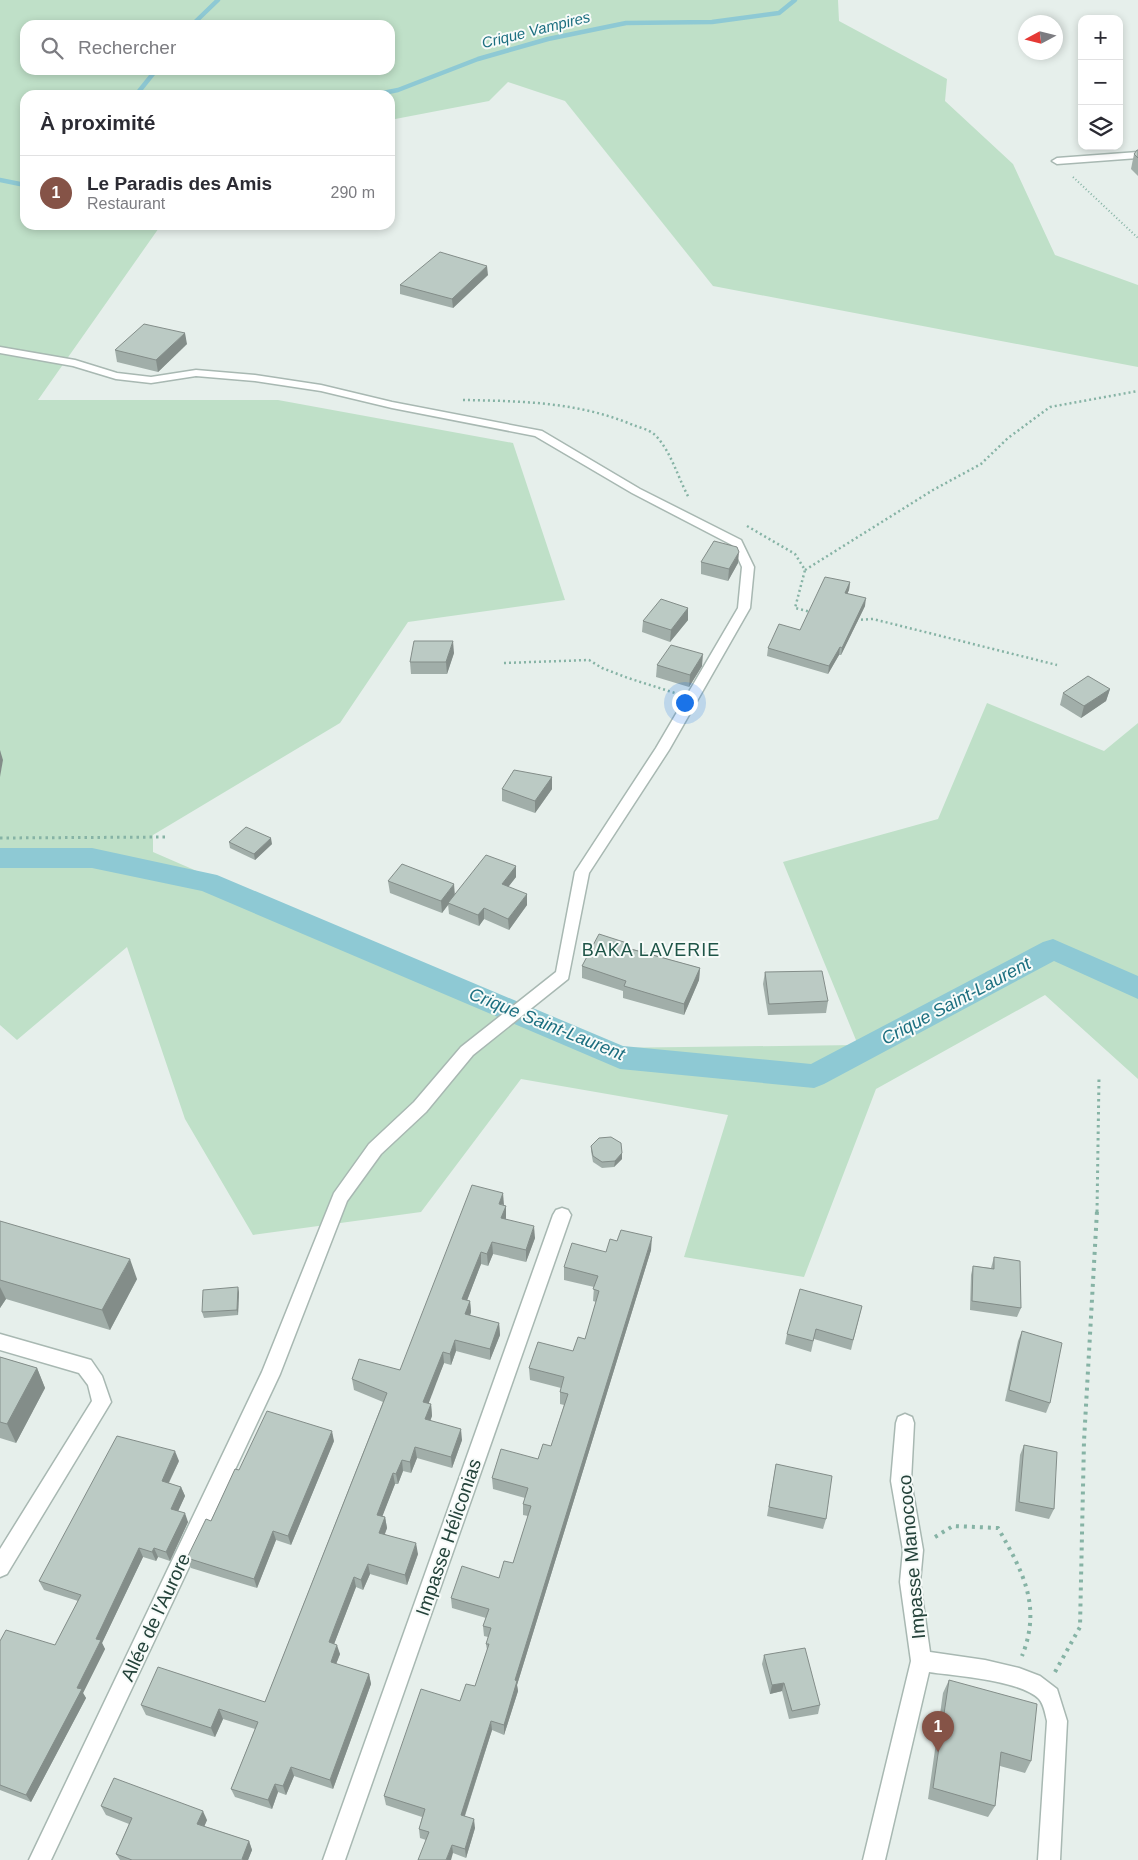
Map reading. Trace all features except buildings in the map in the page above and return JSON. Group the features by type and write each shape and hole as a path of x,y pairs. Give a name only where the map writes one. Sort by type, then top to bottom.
{"street":[{"path":"1057,161 1138,155"},
{"name":"Allée de l'Aurore","path":"0,350 75,363 116,376 151,380 196,373 255,378 321,388 392,405 538,434 636,491 737,543 748,566 744,608 662,750 582,872 563,975 467,1051 420,1107 375,1150 340,1198 271,1374 40,1860"},
{"name":"Impasse Héliconias","path":"334,1860 562,1215"},
{"path":"0,1342 85,1366 96,1382 102,1402 0,1567"},
{"name":"Impasse Manococo","path":"905,1423 901,1481 913,1550 910,1582 921,1661"},
{"path":"874,1860 921,1661 1014,1677 1044,1690 1054,1705 1057,1721 1049,1860"}],"path":[{"path":"1057,161 1138,238"},
{"path":"805,570 933,490 981,464 1008,438 1050,407 1138,391"},
{"path":"504,663 589,660 602,668 628,678 692,698"},
{"path":"0,838 167,837"},
{"path":"1044,1690 1080,1627 1084,1441 1098,1201 1099,1077"},
{"path":"913,1550 953,1526 998,1528 1020,1566 1030,1601 1031,1632 1014,1677"}],"green space":[{"path":"0,0 838,0 839,21 947,79 945,101 1013,164 1055,255 1138,285 1138,367 713,286 565,101 508,82 489,101 395,119 395,90 20,90 20,230 157,230 38,400 278,400 513,443 565,600 408,622 340,723 153,835 153,852 605,1048 858,1045 783,862 938,819 987,703 1104,751 1138,723 1138,1079 1045,995 876,1089 804,1277 684,1257 728,1115 521,1079 421,1212 253,1235 185,1119 127,947 17,1040 0,1025"}],"waterway":[{"path":"197,20 218,0"},
{"name":"Crique Vampires","path":"395,91 478,59 548,39 626,23 712,22 779,13 795,0"},
{"path":"140,90 152,75"},
{"name":"Crique Vampires","path":"0,180 20,184"},
{"name":"Crique Saint-Laurent","path":"0,858 92,858 208,882 620,1057 814,1076 1053,949 1138,988"}],"place":[{"name":"Le Paradis des Amis","path":"938,1752"}],"district":[{"name":"BAKA LAVERIE","path":"651,950"}]}
